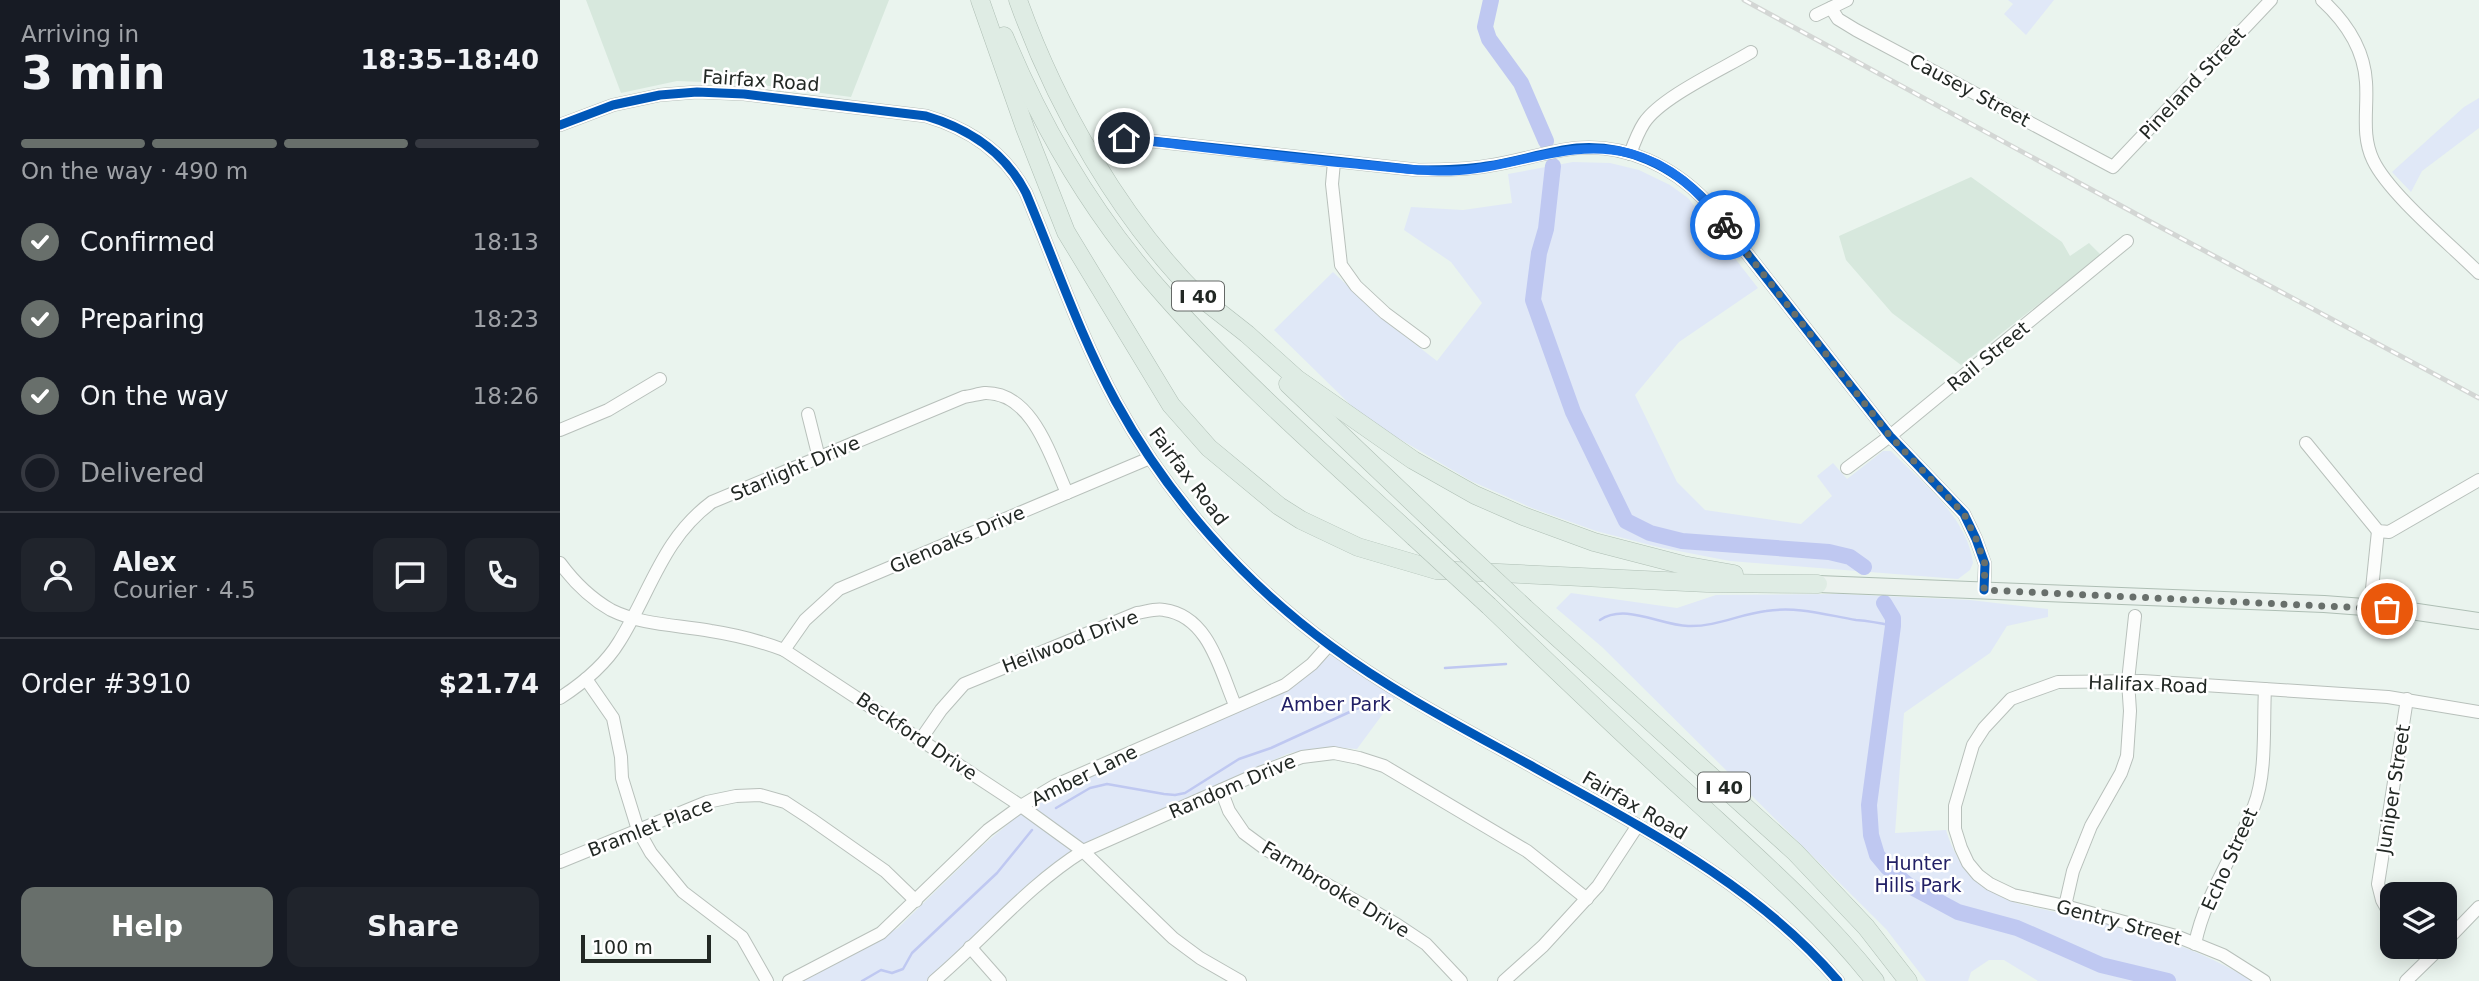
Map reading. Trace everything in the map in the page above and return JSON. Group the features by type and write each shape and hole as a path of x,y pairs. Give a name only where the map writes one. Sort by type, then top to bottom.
{"highway":[{"path":"980,0 1066,232 1171,405 1209,448 1279,506 1301,520 1358,547 1436,570 1707,583 1818,584"},
{"name":"I 40","path":"990,0 1021,77 1059,148 1125,247 1166,297 1283,416 1693,799 1777,874 1845,944 1875,981"},
{"name":"I 40","path":"1018,0 1058,94 1107,180 1147,238 1191,290 1525,608 1795,852 1866,928 1908,981"},
{"path":"1191,290 1247,334 1297,379 1413,460 1475,495 1594,542 1683,565 1741,576 1818,584"}],"main road":[{"path":"1818,584 2370,608 2479,621"}],"street":[{"path":"1816,15 1847,0"},
{"name":"Pineland Street","path":"2113,167 2271,0"},
{"path":"2322,0 2351,32 2363,58 2366,82 2364,127 2374,162 2406,201 2479,273"},
{"name":"Causey Street","path":"1831,8 1838,19 1856,30 2113,167"},
{"path":"1630,154 1636,138 1650,116 1671,99 1751,52"},
{"name":"Fairfax Road","path":"560,125 594,111 636,100 681,93 720,92 926,116 948,122 987,145 1017,176 1059,271 1093,358 1117,404 1150,458 1191,513 1240,567 1329,645 1418,702 1637,825 1735,888 1808,950 1838,981"},
{"path":"1124,138 1334,162 1452,171 1576,148 1605,149 1630,154 1664,167 1682,178 1706,201 1890,436 1964,514 1985,564 1984,590"},
{"path":"1334,162 1332,184 1341,265 1356,286 1385,313 1424,342"},
{"name":"Rail Street","path":"1847,468 1890,436 2127,241"},
{"path":"560,430 608,410 660,379"},
{"name":"Starlight Drive","path":"560,698 586,679 619,643 667,550 694,516 712,502 964,397 987,393 1007,398 1032,418 1067,493"},
{"path":"808,414 818,458"},
{"path":"2306,443 2378,531 2370,608"},
{"name":"Glenoaks Drive","path":"784,650 805,620 839,589 1150,458"},
{"path":"2378,531 2389,532 2479,480"},
{"name":"Beckford Drive","path":"560,562 572,579 590,596 611,610 632,618 752,638 784,650 1021,806 1083,851 1173,938 1200,958 1240,981"},
{"name":"Heilwood Drive","path":"921,739 940,710 964,684 1137,613 1163,609 1188,618 1204,633 1235,705"},
{"path":"2065,906 2073,871 2091,826 2121,774 2127,756 2130,711 2128,681 2135,616"},
{"name":"Amber Lane","path":"789,981 881,933 988,830 1021,806 1056,785 1285,685 1312,664 1329,645"},
{"path":"586,679 602,698 613,718 621,757 622,778 638,830 651,853 683,892 742,937 767,981"},
{"name":"Halifax Road","path":"1973,870 1961,848 1955,829 1955,806 1973,745 1998,710 2011,699 2058,682 2128,681 2407,699 2479,712"},
{"name":"Echo Street","path":"2195,944 2207,904 2255,805 2260,782 2265,690"},
{"name":"Juniper Street","path":"2380,892 2378,884 2407,699"},
{"name":"Random Drive","path":"934,981 1063,863 1083,851 1302,757 1334,753 1384,766 1527,851 1587,899"},
{"name":"Farmbrooke Drive","path":"1221,790 1229,811 1244,833 1267,850 1426,944 1461,981"},
{"name":"Bramlet Place","path":"560,862 707,802 736,796 760,795 785,802 811,818 885,870 916,901"},
{"path":"1504,981 1543,946 1587,899 1637,825"},
{"name":"Gentry Street","path":"1973,870 1990,884 2013,895 2176,936 2223,955 2264,981"},
{"path":"2457,930 2479,907"},
{"path":"970,947 1000,981"},
{"path":"2406,981 2424,959"}],"shaded area":[{"path":"586,0 889,0 851,97 755,84 677,81 621,93"},
{"path":"1971,177 2062,242 2070,256 2089,243 2101,255 1961,365 1892,313 1846,260 1839,236"}],"green space":[{"path":"2008,0 2054,0 2026,35 2004,14 2013,4"},
{"path":"2479,98 2479,128 2422,171 2411,192 2392,172 2464,107"},
{"path":"1573,162 1610,163 1639,170 1670,185 1688,198 1758,288 1679,342 1635,395 1677,482 1705,510 1801,524 1832,496 1817,476 1833,463 1847,479 1883,451 1891,451 1953,515 1969,546 1973,563 1970,570 1958,579 1730,561 1596,531 1532,508 1471,481 1364,418 1274,330 1333,272 1384,320 1437,361 1482,303 1451,262 1404,230 1411,207 1463,210 1512,203 1508,174"},
{"name":"Hunter Hills Park","path":"1571,593 1677,608 1716,595 1841,594 1970,600 2048,609 2048,617 2007,626 1990,653 1904,713 1895,833 1946,830 1957,856 1971,876 2002,897 2016,903 2167,941 2224,965 2252,981 2038,981 2004,960 1989,960 1971,972 1968,981 1926,981 1886,929 1602,647 1556,608"},
{"name":"Amber Park","path":"1333,653 1396,696 1357,749 1322,748 1287,754 1095,838 1066,855 1029,883 927,981 802,981 898,928 982,846 1019,815 1073,784 1296,684"}],"waterway":[{"path":"1491,0 1485,27 1489,39 1521,83 1546,141"},
{"path":"1553,166 1546,229 1539,253 1533,300 1573,412 1626,521 1650,533 1682,541 1829,552 1850,557 1864,567"},
{"path":"1884,603 1893,618 1893,626 1869,805 1871,835 1877,855 1908,885 1958,912 2017,928 2101,965 2168,981"},
{"path":"1600,620 1610,615 1631,614 1677,625 1698,626 1756,613 1789,610 1893,626"},
{"path":"1445,668 1506,664"},
{"path":"1056,808 1090,788 1107,784 1164,794 1185,793 1239,759 1271,748 1378,699"},
{"path":"862,981 881,970 892,973 903,969 912,953 997,873 1032,830"}],"railway":[{"path":"1744,0 2479,398"}],"cycle path":[{"path":"560,125 613,105 660,95 697,92 744,94 926,116 957,128 985,144 1008,166 1026,193 1091,351 1137,437 1159,471 1210,536 1268,595 1332,647 1379,679 1611,810 1733,886 1806,946 1838,981"},
{"path":"1124,138 1418,170 1478,167 1566,149 1596,148 1631,154 1663,168 1679,177 1706,201 1890,436 1964,514 1985,564 1984,590"}],"way so far":[{"path":"1725,225 1890,436 1964,514 1985,564 1984,590 2387,609"}],"route":[{"path":"1124,138 1334,162 1452,171 1576,148 1605,149 1650,160 1682,178 1706,201 1725,225"}]}
